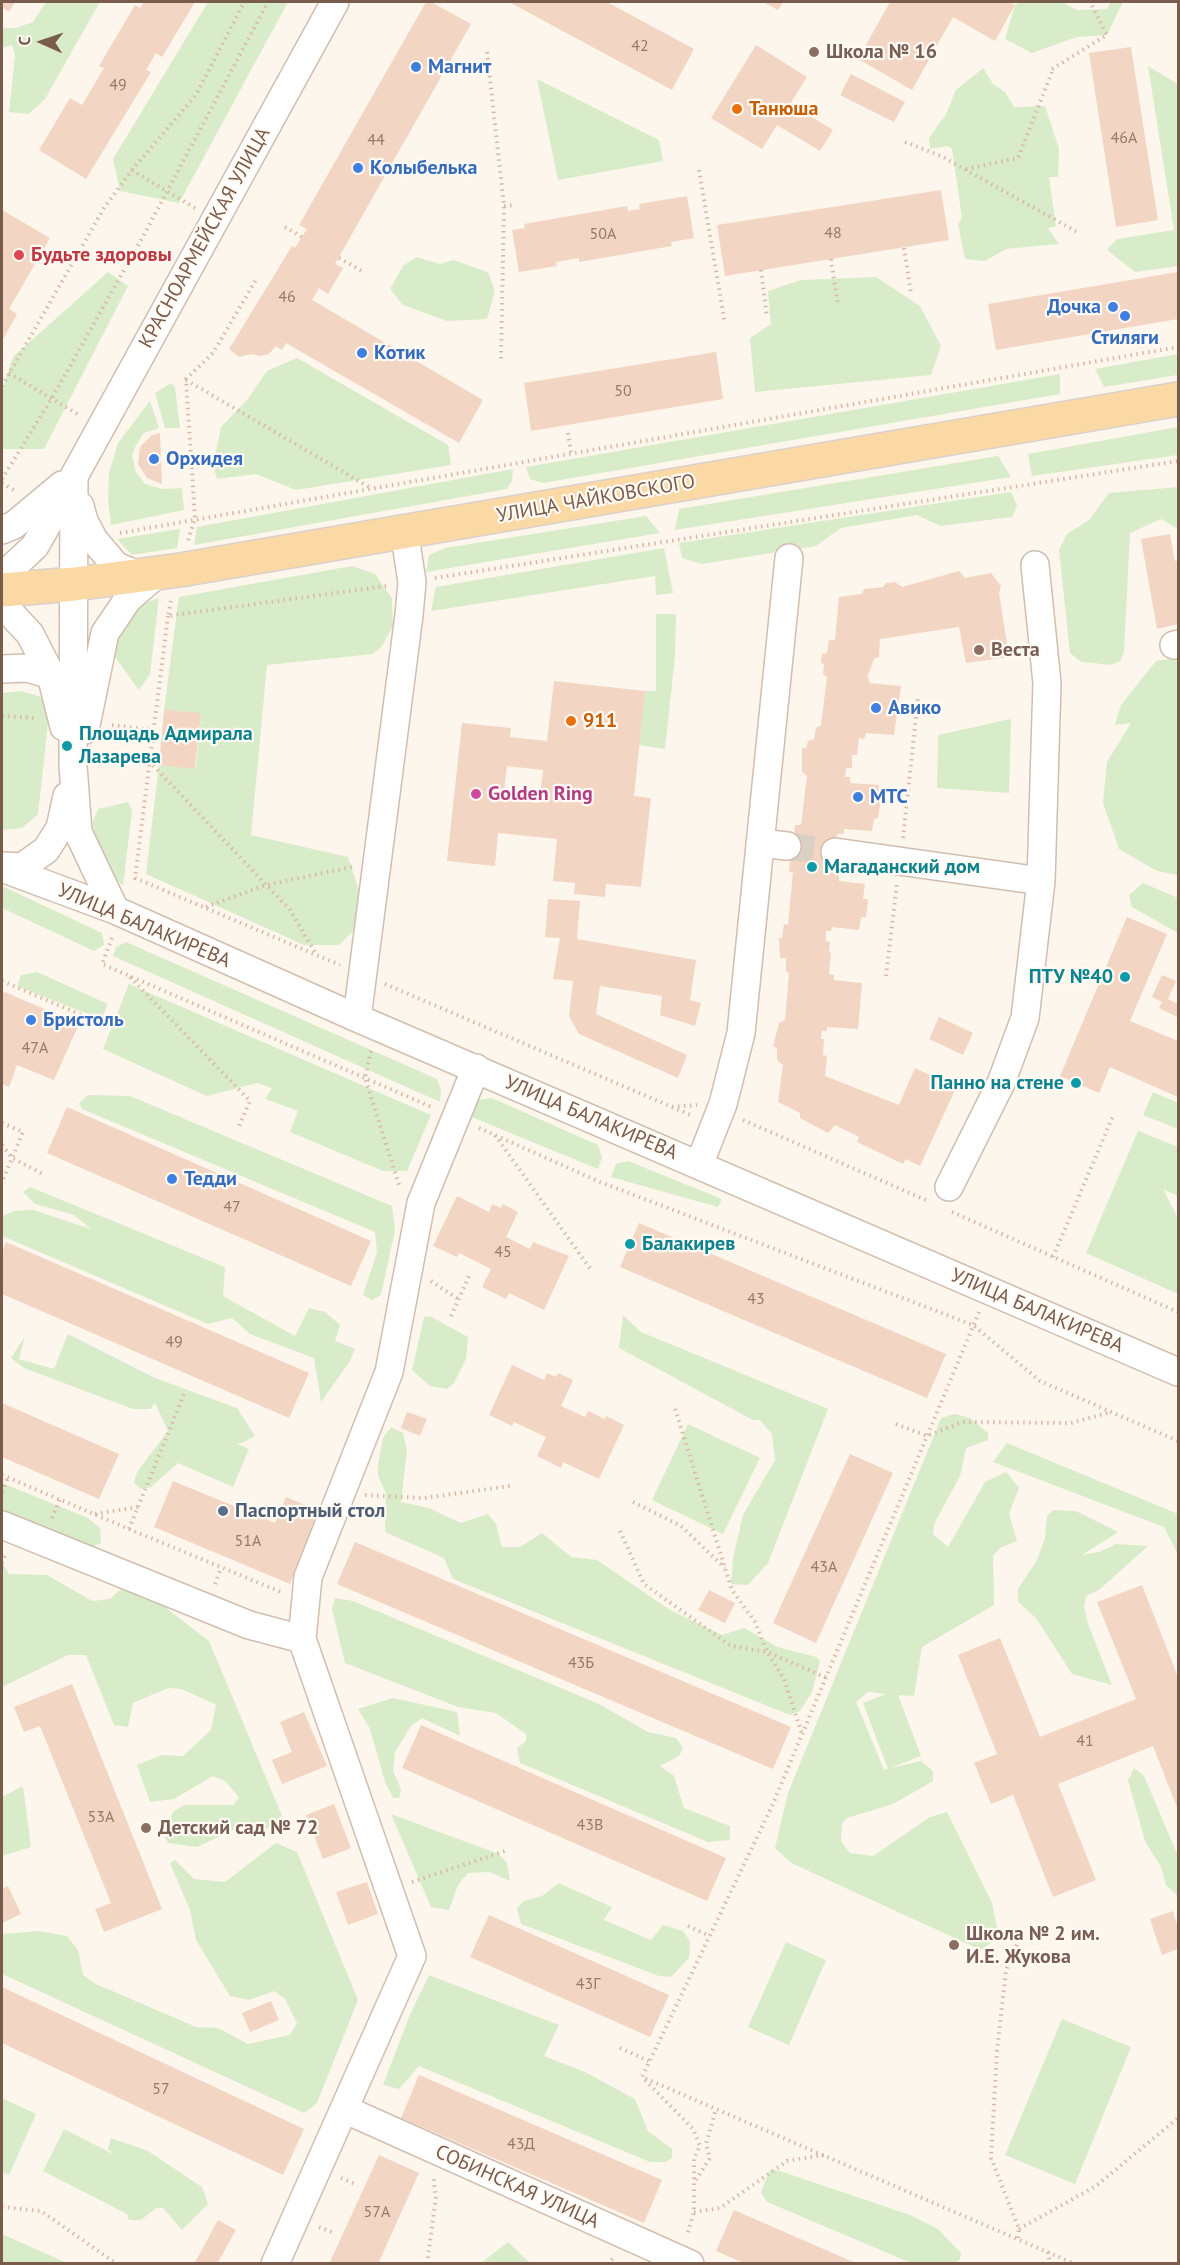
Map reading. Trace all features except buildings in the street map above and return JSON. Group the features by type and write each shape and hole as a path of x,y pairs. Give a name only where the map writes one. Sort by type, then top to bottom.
{"main road":[{"name":"УЛИЦА ЧАЙКОВСКОГО","path":"5,610 75,584 156,583 404,530 1179,399"}],"street":[{"name":"КРАСНОАРМЕЙСКАЯ УЛИЦА","path":"2,578 35,546 335,2"},
{"path":"2,530 14,525 74,474"},
{"path":"74,474 84,521 94,540 117,566 156,583"},
{"path":"74,474 73,766 78,832 115,910"},
{"path":"357,1018 412,582 404,530"},
{"path":"699,1165 713,1124 723,1104 741,1033 789,558"},
{"path":"943,1200 1001,1083 1025,1018 1041,881 1047,683 1035,565"},
{"path":"2,867 22,867 46,850 60,828 73,766 88,723 105,633 128,599 156,583"},
{"path":"5,610 30,634 51,675 73,766"},
{"path":"2,669 28,668 51,675"},
{"path":"760,843 787,846"},
{"path":"835,852 1041,881"},
{"name":"УЛИЦА БАЛАКИРЕВА","path":"2,867 115,910 357,1018 1179,1372"},
{"path":"275,2264 412,1956 302,1639 308,1577 389,1372 422,1203 454,1117 476,1068"},
{"path":"2,1525 249,1625 302,1639"},
{"name":"СОБИНСКАЯ УЛИЦА","path":"344,2109 684,2261"}],"path":[{"path":"2,386 104,208 132,170 196,94 244,2"},
{"path":"20,494 2,481 52,399 168,191 268,2"},
{"path":"965,169 1018,158 1052,70 1107,35 1090,2"},
{"path":"487,52 504,206 501,360"},
{"path":"905,142 941,156 1079,233"},
{"path":"132,170 216,221"},
{"path":"699,170 725,324"},
{"path":"504,206 515,205"},
{"path":"285,227 302,237"},
{"path":"903,248 911,293"},
{"path":"339,258 364,272"},
{"path":"831,259 838,305"},
{"path":"761,270 767,317"},
{"path":"187,544 195,519 186,379 213,353 256,278"},
{"path":"113,534 1179,347"},
{"path":"9,373 100,428"},
{"path":"186,379 370,488"},
{"path":"568,433 571,453"},
{"path":"168,616 412,582 1179,461"},
{"path":"156,583 168,616 135,878 713,1124 739,1118 943,1200 1053,1257 1179,1312"},
{"path":"915,731 918,698"},
{"path":"2,716 41,718"},
{"path":"105,725 153,730"},
{"path":"149,760 290,910 316,955"},
{"path":"205,908 266,885 377,862"},
{"path":"112,938 102,964 600,1182 973,1325 1040,1381 1178,1440"},
{"path":"127,974 250,1101 239,1126"},
{"path":"2,981 105,1025"},
{"path":"365,1078 402,1194"},
{"path":"1053,1257 1113,1116"},
{"path":"2,1123 22,1132 2,1182"},
{"path":"494,1134 591,1270"},
{"path":"2,1145 12,1158 45,1175"},
{"path":"451,1316 470,1274"},
{"path":"642,2077 772,1806 988,1289"},
{"path":"129,1529 184,1394"},
{"path":"675,1409 732,1590 754,1622 767,1652 784,1679 802,1734"},
{"path":"896,1424 927,1436 963,1422 1071,1423 1111,1412"},
{"path":"2,1475 306,1602"},
{"path":"2,1492 8,1477"},
{"path":"340,1494 424,1498 510,1486"},
{"path":"633,1502 681,1526 726,1569"},
{"path":"94,1514 139,1506"},
{"path":"620,1532 644,1584 731,1646 767,1652 827,1678"},
{"path":"389,1888 444,1874 505,1851"},
{"path":"688,1926 710,1936"},
{"path":"1018,2238 1019,2229 991,2157 997,2051 1006,1970 1020,1938"},
{"path":"620,2048 650,2061"},
{"path":"642,2077 1075,2264"},
{"path":"642,2077 693,2129 700,2146 694,2158 696,2180 694,2212 684,2261"},
{"path":"696,2180 710,2158 706,2144 716,2109"},
{"path":"1019,2229 1096,2186 1179,2118"},
{"path":"427,2264 436,2197 430,2148"},
{"path":"694,2212 720,2208 787,2162 825,2155"},
{"path":"333,2174 355,2184"},
{"path":"2,2207 41,2211 117,2264"},
{"path":"310,2223 334,2233"},
{"path":"1048,2252 1050,2264"}],"green space":[{"path":"46,2 100,2 45,99 29,114 9,112 15,56 12,45 2,48 2,28 15,28 33,22"},
{"path":"208,2 288,2 179,203 120,191 113,159"},
{"path":"1021,2 1062,2 1077,10 1107,9 1111,2 1123,2 1107,35 1077,37 1032,53 1005,39 1015,5"},
{"path":"1148,66 1178,84 1178,266 1135,272 1107,250 1117,239 1174,230"},
{"path":"983,68 993,84 1005,92 1014,107 1045,106 1059,148 1058,177 1049,177 1056,226 1048,228 1059,244 1006,249 985,261 965,259 958,224 962,218 952,149 948,146 930,149 929,138 946,114 956,90"},
{"path":"537,79 659,140 663,161 558,180"},
{"path":"416,257 440,264 453,260 488,272 495,291 487,319 447,321 403,305 390,289 403,266"},
{"path":"108,272 128,286 44,449 2,449 2,391 13,357"},
{"path":"876,277 920,306 941,346 931,375 755,392 750,338 771,324 768,291 801,280"},
{"path":"1178,354 1178,375 1104,387 1095,369"},
{"path":"297,358 448,445 451,465 296,490 256,474 217,479 213,465 221,427 247,400 267,371"},
{"path":"1060,374 1060,394 543,483 530,479 526,467"},
{"path":"171,383 175,387 180,428 165,428 155,393"},
{"path":"150,401 159,428 144,433 136,445 132,456 136,472 145,484 163,489 182,488 184,510 111,525 108,499 109,473 118,443"},
{"path":"1178,427 1178,455 1032,476 1028,454"},
{"path":"998,456 1011,477 675,530 679,509"},
{"path":"513,469 512,481 507,489 194,545 197,527"},
{"path":"1178,487 1178,529 1161,519 1130,533 1124,652 1120,661 1112,665 1081,662 1070,653 1059,550 1067,534 1089,520 1109,493"},
{"path":"1011,492 1017,506 1012,517 940,526 917,515 841,528 816,546 702,564 682,558 679,543"},
{"path":"646,516 660,533 426,572 429,555 445,548"},
{"path":"180,529 177,548 132,555 117,539"},
{"path":"664,548 673,593 656,595 655,576 431,611 436,587"},
{"path":"352,566 375,574 392,598 393,626 382,646 373,654 267,665 251,835 348,857 361,896 355,929 339,945 304,945 146,874 159,765 196,768 201,714 164,710 179,597"},
{"path":"159,598 150,674 139,690 115,657 115,639 136,606"},
{"path":"656,614 676,614 675,656 665,749 639,745 645,691 656,691"},
{"path":"1178,658 1178,875 1157,871 1119,849 1103,803 1107,762 1131,723 1115,725 1121,705 1156,661"},
{"path":"21,691 41,697 49,715 38,814 22,828 2,830 2,693"},
{"path":"1011,719 1009,793 937,788 938,735"},
{"path":"128,802 132,811 123,886 105,869 94,846 93,821 98,809"},
{"path":"1143,883 1178,898 1178,933 1132,907 1129,895"},
{"path":"2,886 102,933 104,945 94,951 2,908"},
{"path":"126,942 437,1079 441,1090 440,1102 113,956 116,947"},
{"path":"37,972 108,1004 101,1019 17,986 21,975"},
{"path":"129,984 431,1115 407,1171 383,1171 290,1132 298,1111 265,1099 272,1088 257,1083 207,1096 103,1049"},
{"path":"1153,1092 1178,1103 1178,1129 1143,1115"},
{"path":"88,1095 130,1096 392,1206 395,1230 381,1295 372,1300 363,1295 377,1252 375,1232 82,1109 79,1103"},
{"path":"492,1098 598,1145 602,1157 598,1169 462,1113 468,1101"},
{"path":"1138,1131 1178,1147 1178,1196 1163,1189 1177,1216 1178,1294 1086,1253"},
{"path":"628,1161 722,1199 718,1207 611,1177 616,1164"},
{"path":"30,1187 225,1267 223,1296 295,1336 309,1308 325,1312 340,1325 335,1341 355,1349 350,1361 321,1402 314,1358 250,1334 232,1318 208,1324 2,1236 3,1216 13,1211 33,1210 91,1229 74,1215 35,1204 23,1192"},
{"path":"623,1315 641,1332 828,1409 768,1563 748,1585 731,1584 733,1558 743,1515 775,1460 772,1434 760,1420 753,1420 619,1348"},
{"path":"430,1316 468,1337 466,1359 454,1383 447,1389 430,1386 412,1370 424,1317"},
{"path":"68,1334 155,1378 237,1408 255,1436 242,1443 236,1443 249,1449 233,1487 178,1463 151,1487 141,1489 134,1483 137,1472 168,1431 155,1403 150,1409 133,1409 24,1368 11,1358 25,1336 19,1359 54,1369"},
{"path":"955,1414 970,1418 988,1433 988,1440 966,1448 960,1476 934,1524 933,1534 948,1547 985,1482 1006,1472 1019,1488 1009,1514 1017,1541 1000,1548 993,1556 994,1605 922,1647 914,1696 898,1695 921,1756 890,1768 921,1761 933,1771 933,1781 893,1804 847,1818 842,1823 841,1841 850,1853 873,1856 930,1817 947,1812 992,1903 999,1937 981,1950 791,1863 775,1848 788,1793 941,1418","holes":["868,1692 886,1694 863,1703 888,1769 884,1770 856,1702"]},
{"path":"688,1424 760,1458 723,1534 652,1500"},
{"path":"391,1427 403,1433 407,1450 401,1502 429,1508 461,1523 488,1514 496,1524 502,1547 520,1547 542,1533 571,1557 597,1560 670,1610 722,1635 744,1628 778,1647 816,1657 820,1661 812,1692 800,1711 790,1715 453,1579 444,1558 385,1532 386,1493 378,1476 378,1465 383,1438"},
{"path":"1007,1443 1178,1514 1178,1555 1164,1527 993,1462"},
{"path":"2,1483 88,1518 100,1528 101,1543 80,1551 2,1517"},
{"path":"1053,1510 1076,1511 1118,1532 1082,1555 1099,1552 1116,1544 1148,1546 1099,1590 1086,1596 1084,1606 1088,1624 1112,1685 1072,1674 1036,1618 1018,1602 1018,1589 1037,1560 1045,1538 1047,1516"},
{"path":"2,1562 9,1574 47,1575 92,1601 110,1599 123,1587 157,1601 209,1641 282,1816 264,1831 246,1824 197,1847 168,1843 162,1831 174,1811 184,1805 234,1805 239,1797 225,1781 213,1776 174,1799 150,1802 137,1765 162,1755 183,1756 211,1730 216,1705 182,1689 168,1688 133,1703 128,1727 114,1725 86,1655 68,1655 2,1687"},
{"path":"335,1598 353,1601 599,1704 648,1732 676,1738 683,1748 679,1756 660,1766 674,1776 684,1808 730,1826 730,1840 708,1842 520,1763 517,1748 526,1741 526,1734 496,1713 458,1707 345,1663 332,1609"},
{"path":"393,1698 457,1712 460,1736 422,1718 411,1726 395,1752 393,1771 401,1789 399,1798 393,1798 385,1782 370,1729 358,1709"},
{"path":"1134,1768 1144,1776 1178,1856 1178,1896 1166,1885 1161,1867 1145,1841 1128,1780"},
{"path":"23,1786 31,1847 2,1856 2,1797"},
{"path":"391,1814 499,1854 507,1863 510,1881 489,1872 468,1873 458,1885 449,1910 431,1907"},
{"path":"276,1843 297,1852 358,2000 317,2103 304,2113 2,1974 2,1934 39,1931 67,1936 78,1950 83,1975 96,1984 196,2027 218,2028 248,2044 290,2035 297,2023 285,1999 275,1991 249,2000 230,1996 196,1940 190,1910 170,1863 175,1860 194,1879 225,1882"},
{"path":"559,1883 612,1907 604,1920 651,1940 663,1925 683,1931 690,1941 689,1958 671,1977 659,1976 521,1924 517,1908 524,1901 542,1896"},
{"path":"786,1942 826,1960 789,2045 748,2027"},
{"path":"429,1975 559,2025 544,2056 585,2072 635,2099 648,2131 672,2149 672,2158 665,2162 650,2162 419,2066 399,2089 383,2085 409,2017"},
{"path":"1062,2019 1131,2047 1075,2184 1005,2155"},
{"path":"2,2098 36,2114 9,2175 2,2172"},
{"path":"64,2129 113,2154 108,2149 111,2138 148,2151 202,2187 208,2204 182,2230 163,2208 156,2208 141,2220 129,2220 127,2214 43,2171"},
{"path":"777,2170 910,2215 938,2229 961,2253 960,2259 956,2263 911,2263 767,2202 761,2193 769,2171"},
{"path":"2,2234 67,2263 2,2263"},
{"path":"508,2242 530,2263 481,2263"}],"tunnel":[{"path":"787,846 835,852"}],"place":[{"name":"Школа № 16","path":"814,52"},
{"name":"Магнит","path":"416,67"},
{"name":"Танюша","path":"737,109"},
{"name":"Колыбелька","path":"358,168"},
{"name":"Будьте здоровы","path":"19,255"},
{"name":"Дочка","path":"1113,307"},
{"name":"Стиляги","path":"1125,316"},
{"name":"Котик","path":"362,353"},
{"name":"Орхидея","path":"154,459"},
{"name":"Веста","path":"979,650"},
{"name":"Авико","path":"876,708"},
{"name":"911","path":"571,721"},
{"name":"Площадь Адмирала Лазарева","path":"67,746"},
{"name":"Golden Ring","path":"476,794"},
{"name":"МТС","path":"858,797"},
{"name":"Магаданский дом","path":"812,867"},
{"name":"ПТУ №40","path":"1125,977"},
{"name":"Бристоль","path":"31,1020"},
{"name":"Панно на стене","path":"1076,1083"},
{"name":"Тедди","path":"172,1179"},
{"name":"Балакирев","path":"630,1244"},
{"name":"Паспортный стол","path":"223,1511"},
{"name":"Детский сад № 72","path":"146,1828"},
{"name":"Школа № 2 им. И.Е. Жукова","path":"954,1945"}]}
